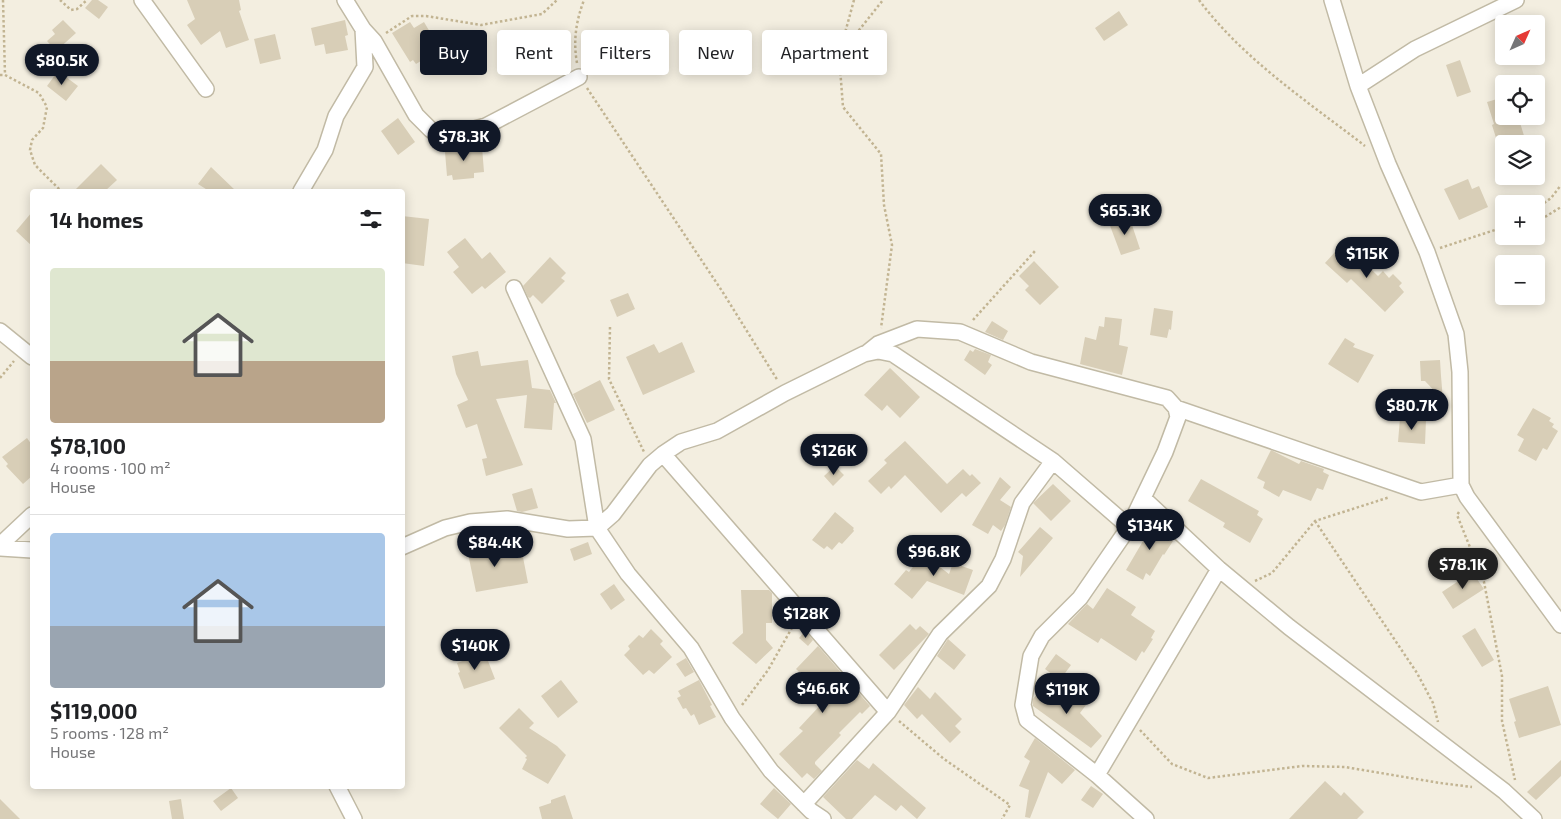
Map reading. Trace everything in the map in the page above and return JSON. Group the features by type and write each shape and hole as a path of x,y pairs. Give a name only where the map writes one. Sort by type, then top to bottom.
{"street":[{"path":"142,0 206,89"},
{"path":"345,0 363,29 374,41 416,116 431,130 448,136 486,126 579,77"},
{"path":"1332,0 1358,86 1388,164 1427,252 1456,334 1460,372 1464,491 1561,625"},
{"path":"1358,86 1415,49 1516,0"},
{"path":"302,189 325,150 336,116 365,67 363,29"},
{"path":"514,288 583,439 597,528 628,574 690,648 732,718 771,771 811,811 823,819"},
{"path":"405,546 445,528 470,522 508,519 568,529 597,528 613,514 650,465 681,442 717,431 785,393 864,354 878,344 917,329 960,332 1031,362 1166,398 1176,408 1421,492 1464,491"},
{"path":"0,331 27,353"},
{"path":"864,354 878,351 893,354 1053,461 1128,527"},
{"path":"1146,819 1097,775 1027,720 1023,705 1031,656 1042,636 1080,598 1128,527 1166,452 1178,417 1176,408"},
{"path":"663,454 888,712"},
{"path":"804,804 888,712 940,634 989,586 1003,559 1022,503 1053,461"},
{"path":"1143,498 1219,569 1290,627 1504,791 1534,819"},
{"path":"0,546 30,517"},
{"path":"0,546 30,550"},
{"path":"1097,775 1219,569"},
{"path":"339,789 354,819"}],"path":[{"path":"3,0 5,75"},
{"path":"60,0 71,10 77,9 87,0"},
{"path":"374,41 412,16 426,16 481,25 542,14 557,0"},
{"path":"584,0 575,26 575,52 579,77 722,292 785,393"},
{"path":"846,30 854,0"},
{"path":"859,30 883,0"},
{"path":"1200,0 1214,20 1251,57 1365,146"},
{"path":"0,75 5,75 39,93 47,106 43,128 32,140 30,150 35,165 59,189"},
{"path":"841,75 843,108 881,154 884,205 892,245 878,344"},
{"path":"1545,202 1561,185"},
{"path":"1545,217 1561,206"},
{"path":"1427,252 1495,230"},
{"path":"960,332 976,317 1035,251"},
{"path":"610,327 609,379 650,465"},
{"path":"0,378 27,353"},
{"path":"1464,491 1457,515 1484,582 1502,676 1502,721 1522,808"},
{"path":"1241,587 1272,574 1315,521 1383,498 1392,497"},
{"path":"1315,521 1418,673 1433,703 1443,745"},
{"path":"732,718 768,670 800,613"},
{"path":"888,712 944,759 1010,805 1002,819"},
{"path":"1130,719 1172,764 1208,778 1302,766 1344,767 1476,788"}],"building":[{"path":"92,0 98,0 108,7 99,19 85,8"},
{"path":"187,0 239,0 241,10 239,11 249,40 226,48 220,31 201,45 187,25 195,19"},
{"path":"1119,11 1128,25 1104,41 1095,28"},
{"path":"63,20 76,33 56,51 47,41 55,34 52,30"},
{"path":"345,20 348,35 345,36 348,50 326,54 324,44 315,46 311,28"},
{"path":"410,22 414,28 424,22 429,30 420,30 420,62 416,64 413,60 410,62 392,33"},
{"path":"275,34 281,59 260,64 254,39"},
{"path":"1460,60 1471,92 1457,97 1446,65"},
{"path":"58,71 78,86 66,101 47,86"},
{"path":"1495,100 1495,125 1521,125 1524,135 1495,135 1492,125 1494,124 1487,102"},
{"path":"398,118 415,142 398,155 381,131"},
{"path":"473,144 473,148 482,147 484,172 474,173 474,178 453,180 452,175 447,176 445,152 453,151 452,146"},
{"path":"101,164 117,180 107,189 76,189"},
{"path":"211,167 234,189 206,189 198,184"},
{"path":"1468,179 1472,189 1479,186 1488,207 1459,220 1444,189"},
{"path":"30,214 30,244 16,231"},
{"path":"405,216 429,219 424,266 405,263"},
{"path":"1129,216 1140,249 1121,255 1109,223"},
{"path":"465,238 482,259 490,252 506,272 485,289 482,286 472,294 453,272 459,267 447,252"},
{"path":"1348,247 1378,276 1383,271 1389,278 1393,274 1402,283 1399,286 1404,292 1385,312 1351,279 1347,283 1325,263 1335,252 1339,256"},
{"path":"550,257 566,273 561,278 565,281 542,304 533,295 530,298 528,297 523,286"},
{"path":"1034,261 1059,287 1040,305 1025,290 1029,286 1019,276"},
{"path":"628,293 635,309 617,317 610,300"},
{"path":"1154,308 1173,311 1171,330 1169,329 1167,338 1150,335"},
{"path":"1105,317 1122,319 1119,345 1128,347 1122,375 1080,364 1085,337 1096,340 1099,326 1104,327"},
{"path":"992,321 1008,331 1003,340 985,332"},
{"path":"1345,338 1355,344 1353,347 1374,355 1358,383 1328,364"},
{"path":"682,342 695,372 643,395 626,357 654,344 659,353"},
{"path":"975,349 991,355 988,362 992,365 985,375 964,360 970,350 973,352"},
{"path":"478,351 481,366 528,360 532,388 550,390 556,403 554,403 552,430 524,428 527,395 496,399 523,465 486,476 482,459 487,458 477,424 466,428 457,405 468,400 456,374 452,356"},
{"path":"1440,360 1443,400 1425,381 1421,381 1420,361"},
{"path":"890,368 920,397 900,418 887,405 882,411 864,395"},
{"path":"600,380 615,410 587,423 573,394"},
{"path":"1533,408 1551,418 1549,421 1554,424 1552,427 1558,431 1547,450 1543,448 1536,461 1518,451 1524,439 1517,435"},
{"path":"1400,418 1426,420 1425,444 1398,442"},
{"path":"27,438 30,442 30,478 23,484 6,466 8,464 2,457"},
{"path":"905,441 947,484 963,469 970,476 972,474 981,483 966,497 962,493 941,513 905,475 891,489 889,486 881,494 868,481 887,463 884,460"},
{"path":"1271,450 1299,464 1301,461 1324,469 1323,472 1329,475 1323,490 1317,488 1311,501 1283,490 1279,497 1263,488 1265,482 1257,478"},
{"path":"835,466 844,475 833,486 824,476"},
{"path":"1000,477 1011,487 1000,500 1011,507 1001,531 993,525 988,534 972,525"},
{"path":"1201,479 1259,511 1257,515 1263,519 1250,543 1223,527 1225,523 1188,501"},
{"path":"1053,484 1071,501 1051,521 1033,503"},
{"path":"532,488 538,508 522,512 517,511 512,494"},
{"path":"835,512 854,528 854,531 842,544 839,542 832,550 827,546 824,549 812,540"},
{"path":"1152,521 1167,533 1165,536 1173,541 1150,576 1146,573 1143,580 1126,570 1143,541 1140,539"},
{"path":"1040,527 1053,538 1020,577 1023,556 1018,552"},
{"path":"482,539 488,558 522,552 528,583 476,592 466,544"},
{"path":"588,542 592,554 574,561 570,549"},
{"path":"923,554 949,574 953,563 973,570 964,595 927,581 912,599 894,584 906,570 909,572"},
{"path":"1472,572 1484,589 1453,609 1442,592"},
{"path":"614,584 625,600 611,610 600,594"},
{"path":"1107,588 1136,607 1131,615 1155,631 1151,638 1153,639 1136,661 1101,638 1098,643 1068,624 1087,604 1093,609"},
{"path":"741,590 769,590 772,593 772,623 766,623 766,640 773,648 756,664 732,643 743,633"},
{"path":"910,624 916,630 920,626 929,634 894,670 879,655"},
{"path":"1475,628 1494,660 1482,667 1462,636"},
{"path":"651,629 663,641 660,644 672,657 654,674 649,670 643,675 624,655 630,649 628,646 639,635 643,638"},
{"path":"805,631 813,640 808,646 799,638"},
{"path":"948,639 966,655 954,670 937,656"},
{"path":"818,646 870,706 862,714 860,712 839,733 841,735 815,762 822,771 814,779 807,773 802,778 779,754 803,731 799,728 827,698 796,669"},
{"path":"485,653 495,679 464,689 458,673 460,672 457,663"},
{"path":"1056,654 1071,665 1060,680 1045,669"},
{"path":"686,658 694,672 685,677 676,664"},
{"path":"561,680 578,702 558,718 541,696"},
{"path":"699,680 716,717 699,725 694,714 691,716 686,708 683,709 677,698 681,696 678,691"},
{"path":"1053,684 1075,701 1077,698 1086,705 1080,713 1102,736 1091,748 1033,706 1033,699 1037,694 1042,698"},
{"path":"1548,686 1561,725 1519,738 1509,699"},
{"path":"918,687 930,699 935,692 962,719 955,726 961,732 950,743 922,714 917,719 904,705"},
{"path":"519,708 534,723 529,728 557,746 566,755 548,784 522,769 527,756 499,728"},
{"path":"1035,738 1075,770 1062,784 1048,772 1030,818 1025,817 1029,790 1019,786 1030,761 1024,757"},
{"path":"857,760 869,769 873,763 926,808 917,819 901,805 896,811 875,795 852,819 846,819 823,797"},
{"path":"1561,760 1561,776 1536,800 1527,792"},
{"path":"1325,781 1341,796 1344,792 1364,812 1357,819 1289,819"},
{"path":"1091,786 1103,794 1093,808 1081,800"},
{"path":"774,788 791,804 778,819 760,804"},
{"path":"230,789 232,789 238,798 221,811 213,801"},
{"path":"565,795 573,819 542,819 539,807"},
{"path":"0,799 20,819 0,819"},
{"path":"181,799 184,819 172,819 169,801"}]}
